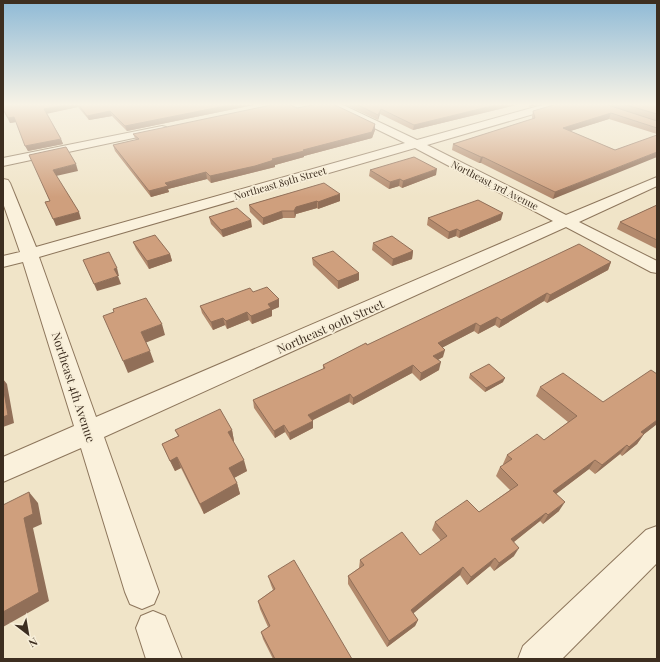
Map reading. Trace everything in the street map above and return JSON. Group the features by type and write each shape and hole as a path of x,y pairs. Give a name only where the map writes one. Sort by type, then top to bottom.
{"street":[{"path":"3,162 133,135"},
{"name":"Northeast 3rd Avenue","path":"397,135 657,268"},
{"name":"Northeast 89th Street","path":"3,262 448,135"},
{"name":"Northeast 90th Street","path":"3,470 657,181"},
{"name":"Northeast 4th Avenue","path":"3,183 30,255 142,592"},
{"path":"536,659 657,541"}],"building":[{"path":"21,135 59,135 61,139 25,146"},
{"path":"134,135 361,135 272,159 274,160 255,166 210,176 206,172 165,183 168,186 149,191 113,145 139,139"},
{"path":"482,135 579,135 615,150 657,135 657,152 555,192 453,144"},
{"path":"66,147 76,164 53,170 79,212 53,219 45,202 50,201 29,155"},
{"path":"414,157 437,169 403,181 400,179 390,182 370,170"},
{"path":"324,183 340,194 318,202 296,207 294,211 282,211 263,218 249,205"},
{"path":"478,200 503,213 460,231 457,229 449,232 428,218"},
{"path":"657,205 657,240 620,222"},
{"path":"237,208 251,220 221,230 209,217"},
{"path":"155,235 170,254 147,261 133,242"},
{"path":"392,236 413,251 393,259 373,243"},
{"path":"579,244 611,262 550,295 547,293 501,320 497,317 480,326 476,323 438,343 445,350 433,356 441,362 421,373 413,365 353,398 350,394 308,415 313,421 289,433 284,425 274,431 253,400 325,368 323,365 366,343 367,345"},
{"path":"333,251 359,273 338,281 312,258"},
{"path":"109,252 117,268 114,269 118,276 94,284 83,260"},
{"path":"267,287 279,299 268,304 271,308 251,316 247,312 226,321 223,318 211,322 200,306 250,288 253,292"},
{"path":"146,298 162,324 141,332 150,351 123,361 103,316 114,312 113,309"},
{"path":"489,364 505,378 486,388 470,374"},
{"path":"651,370 657,374 657,420 641,432 644,434 629,447 627,445 602,465 595,460 553,491 565,502 548,515 546,513 511,539 519,548 499,563 495,558 471,577 463,567 411,610 418,620 389,641 348,576 364,565 360,560 402,532 420,555 447,536 435,522 467,500 479,512 518,485 500,467 512,459 507,455 537,434 544,440 577,416 540,387 563,373 603,402"},
{"path":"3,386 8,415 3,417"},
{"path":"220,409 232,430 228,432 244,460 229,468 237,483 200,504 177,457 170,461 162,444 179,436 175,430"},
{"path":"29,492 33,514 24,518 39,592 3,612 3,505"},
{"path":"294,560 352,659 275,659 261,632 270,626 258,601 275,589 268,576"}]}
